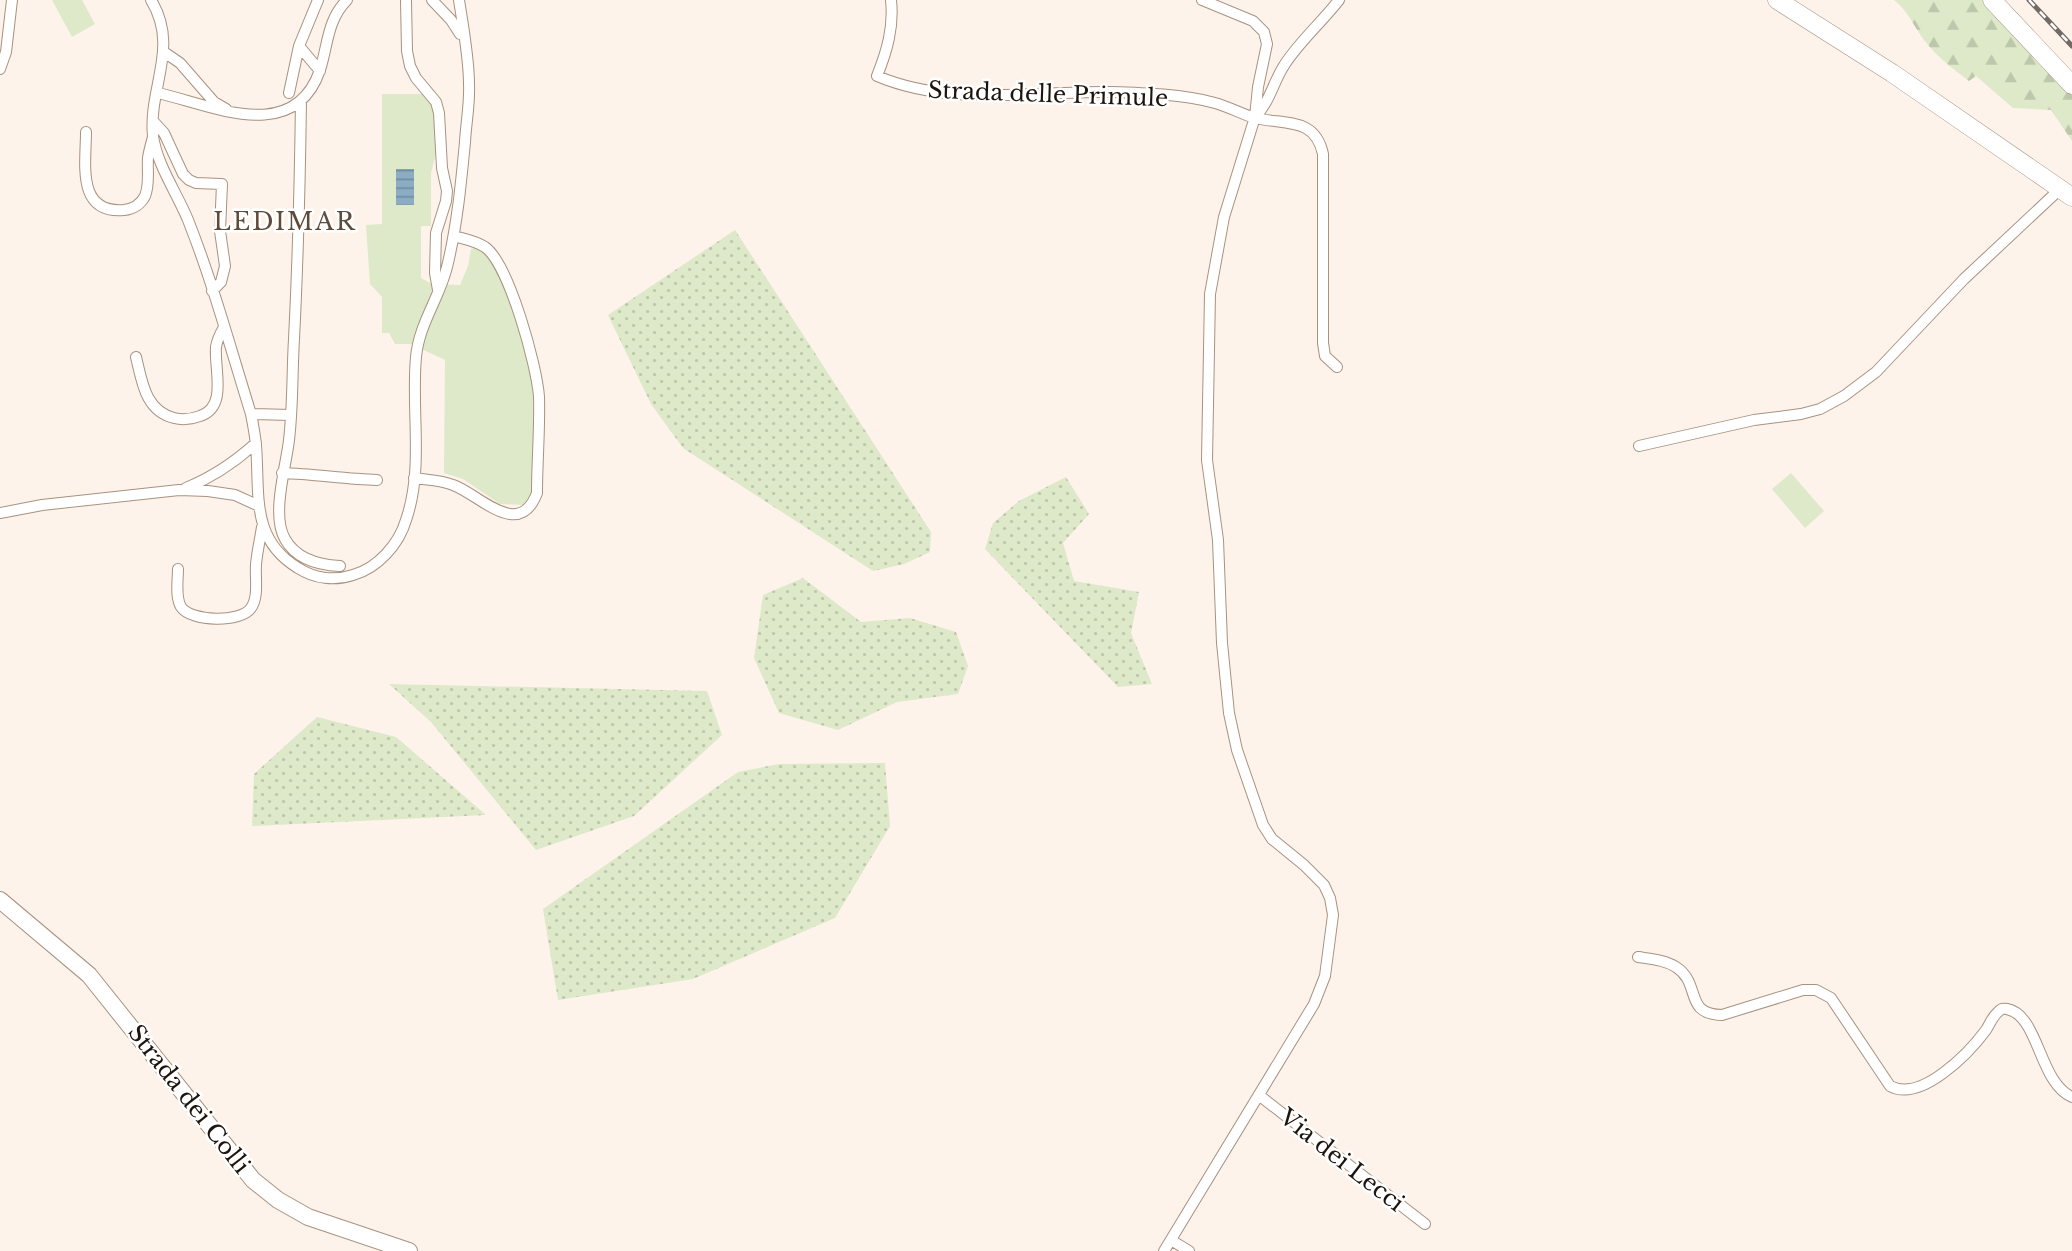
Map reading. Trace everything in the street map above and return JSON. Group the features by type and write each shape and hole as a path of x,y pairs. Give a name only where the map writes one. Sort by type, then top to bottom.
{"main road":[{"path":"1777,0 1892,73 2066,193"},
{"path":"1992,0 2072,85"}],"street":[{"path":"0,69 6,52 12,0"},
{"path":"86,132 86,183 89,194 106,208 131,209 145,197 148,154 153,137 164,52 163,31 151,0"},
{"path":"289,93 299,46 318,0"},
{"path":"158,93 234,114 267,114 285,109 308,95 320,71 335,15 347,0"},
{"path":"406,0 410,66 436,102 439,113 442,168 447,191 436,233 435,273 438,291"},
{"path":"432,0 464,39"},
{"path":"262,527 272,546 287,562 303,572 322,578 341,579 362,573 379,561 396,542 406,523 414,478 416,358 423,326 445,275 454,236 470,86 459,0"},
{"name":"Strada delle Primule","path":"891,0 893,15 890,36 877,76 903,88 985,95 1108,92 1144,94 1215,103 1255,117"},
{"path":"1164,1251 1314,1004 1325,976 1333,915 1324,885 1304,864 1272,839 1263,825 1237,750 1229,713 1218,540 1207,460 1210,294 1224,217 1255,117 1258,88 1268,44 1264,32 1253,21 1202,0"},
{"path":"1255,117 1266,106 1276,77 1287,61 1339,0"},
{"path":"299,46 320,71"},
{"path":"164,52 190,73 214,102 234,114"},
{"path":"302,100 299,237 289,440 282,473 280,522 284,538 295,552 324,565 340,566"},
{"path":"1255,117 1300,125 1312,131 1320,141 1323,154 1323,343 1325,356 1338,367"},
{"path":"153,121 163,133 183,174 189,180 196,183 222,184 220,231 225,266 221,282 212,291"},
{"path":"153,137 188,221 250,414 256,443 262,527 255,569 255,598 252,607 245,614 235,618 197,617 187,613 178,597 178,569"},
{"path":"1639,446 1754,420 1801,414 1819,409 1844,396 1876,372 1964,279 2066,193"},
{"path":"414,478 454,485 491,509 503,513 524,511 533,504 537,493 539,397 536,370 497,260 485,247 454,236"},
{"path":"136,357 146,397 154,408 176,419 204,416 216,399 216,348 224,327"},
{"path":"250,414 290,415"},
{"path":"179,490 208,479 234,463 256,443"},
{"path":"282,473 321,474 344,480 377,480"},
{"path":"0,513 42,505 179,490 235,495 259,506"},
{"name":"Strada dei Colli","path":"0,900 89,975 253,1180 278,1200 308,1217 409,1251"},
{"path":"1638,957 1661,960 1675,967 1689,983 1698,1007 1703,1013 1711,1015 1722,1015 1803,990 1816,989 1831,998 1890,1086 1897,1090 1921,1086 1950,1068 1987,1029 1996,1013 2009,1009 2027,1026 2052,1079 2063,1093 2072,1097"},
{"name":"Via dei Lecci","path":"1260,1096 1425,1224"},
{"path":"1171,1240 1189,1251"}],"green space":[{"path":"52,0 82,0 95,24 72,37"},
{"path":"1894,0 1983,0 2072,95 2072,141 2051,110 2013,108 1976,76 1969,81 1957,72 1929,46"},
{"path":"382,94 424,94 434,111 436,153 431,173 431,226 421,226 421,278 432,284 460,285 471,249 478,246 492,258 505,283 534,379 532,493 525,505 500,504 463,479 444,473 445,360 411,344 395,344 389,333 382,333 382,297 370,284 366,225 382,224"},
{"path":"735,230 931,532 930,552 904,564 873,571 683,448 651,404 608,315"},
{"path":"1791,473 1824,511 1805,528 1772,489"},
{"path":"1066,477 1089,514 1063,543 1074,581 1139,592 1131,633 1152,684 1118,687 985,549 993,523 1019,501"},
{"path":"803,578 861,622 910,618 956,632 968,666 958,694 897,702 838,730 779,713 754,658 763,595"},
{"path":"389,684 707,691 722,735 634,816 536,850 431,722"},
{"path":"317,717 396,737 486,815 252,826 254,774"},
{"path":"885,763 890,826 835,918 693,979 558,1000 543,909 738,772 779,764"}],"water":[{"path":"396,169 414,169 414,205 396,205"}],"railway":[{"path":"2029,0 2072,46"}],"district":[{"name":"LEDIMAR","path":"285,221"}]}
